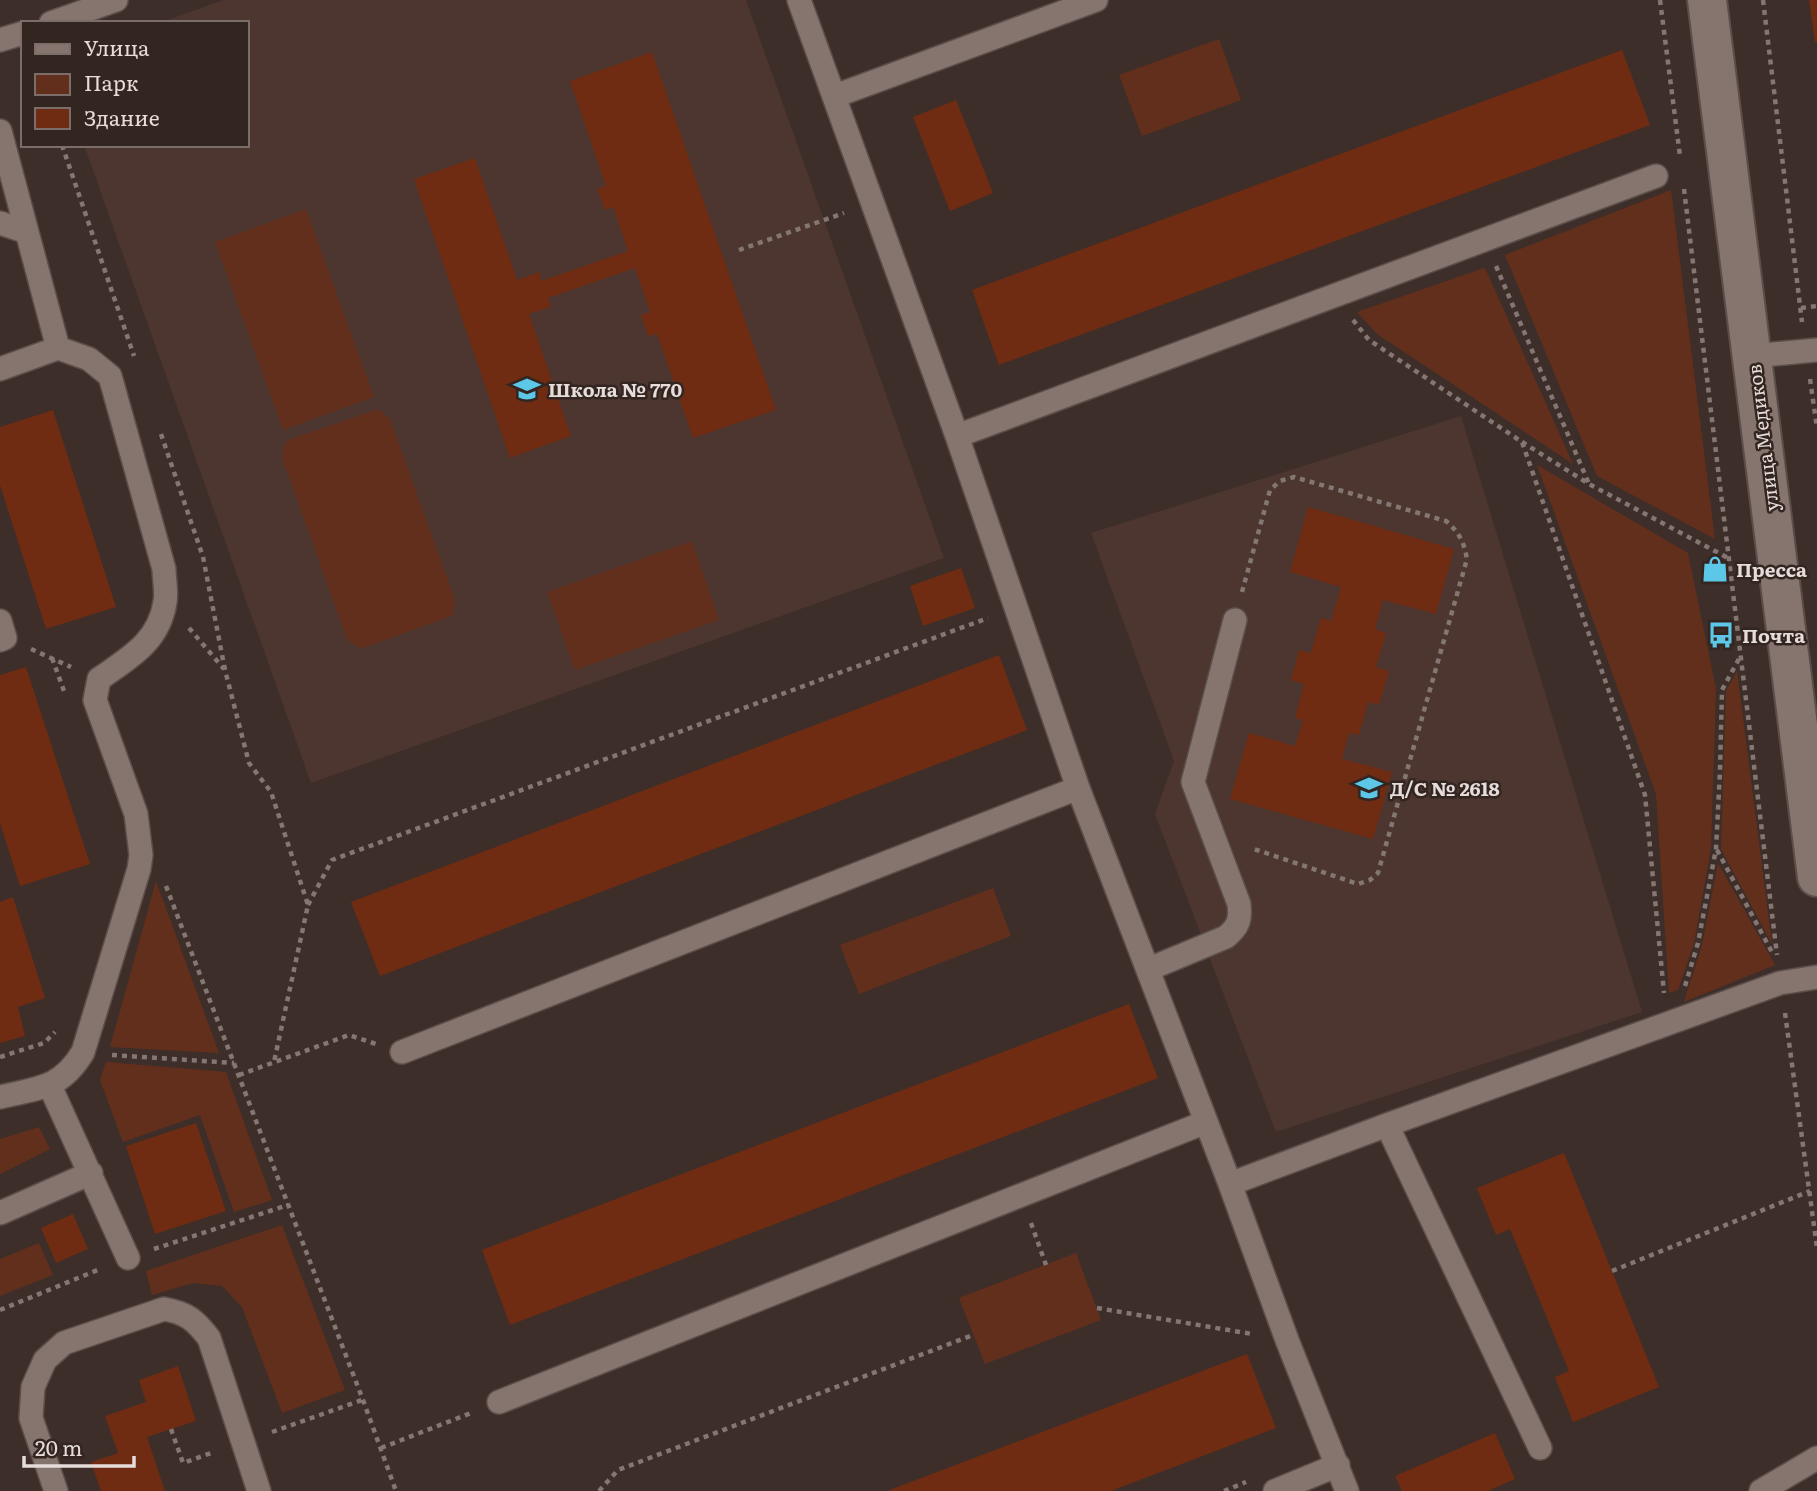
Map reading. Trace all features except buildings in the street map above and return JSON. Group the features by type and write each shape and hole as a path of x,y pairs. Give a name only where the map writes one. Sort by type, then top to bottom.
{"street":[{"name":"улица Медиков","path":"1707,0 1752,356 1808,731 1817,877"}],"lane":[{"path":"57,21 116,0"},
{"path":"799,0 957,436 1078,788 1149,969 1287,1340 1348,1491"},
{"path":"835,96 1096,0"},
{"path":"0,40 21,34"},
{"path":"0,131 58,348"},
{"path":"957,436 1656,176"},
{"path":"0,223 27,232"},
{"path":"0,369 58,348 89,359 110,376 164,569 165,601 155,632 134,655 99,679 95,699 136,814 141,855 83,1052 65,1076 50,1086 0,1097"},
{"path":"1752,356 1811,350"},
{"path":"1149,969 1226,937 1235,929 1241,917 1239,904 1193,782 1235,620"},
{"path":"402,1052 1078,788"},
{"path":"1230,1184 1780,984 1817,977"},
{"path":"50,1086 128,1258"},
{"path":"499,1402 1206,1122"},
{"path":"1387,1125 1540,1448"},
{"path":"0,1213 91,1173"},
{"path":"56,1491 32,1418 33,1387 45,1360 64,1343 164,1309 180,1312 196,1322 209,1338 259,1491"},
{"path":"1761,1491 1817,1458"},
{"path":"1275,1491 1338,1465"}],"path":[{"path":"1660,0 1681,162"},
{"path":"1763,0 1800,308 1811,350 1817,428"},
{"path":"1684,189 1778,964 1716,849"},
{"path":"739,250 848,211"},
{"path":"1501,279 1589,484"},
{"path":"1800,308 1817,306"},
{"path":"1368,340 1589,484 1728,559"},
{"path":"1522,442 1645,794 1665,1006 1670,1024"},
{"path":"1214,836 1358,884 1370,880 1378,873 1467,559 1465,547 1459,532 1446,520 1294,477 1280,481 1270,490 1235,620"},
{"path":"165,601 225,670 249,763 271,792 308,905"},
{"path":"274,1062 308,905 332,860 995,615"},
{"path":"2,633 99,679"},
{"path":"1670,1024 1698,943 1716,849 1721,690 1741,657"},
{"path":"52,658 66,696"},
{"path":"162,875 396,1491"},
{"path":"1780,984 1817,1248"},
{"path":"0,1057 44,1043 55,1032 60,1020"},
{"path":"239,1075 349,1035 402,1052"},
{"path":"108,1054 234,1063"},
{"path":"1612,1271 1810,1191"},
{"path":"1021,1195 1046,1265"},
{"path":"0,1310 128,1258 288,1205"},
{"path":"1097,1308 1287,1340"},
{"path":"600,1491 618,1470 973,1335"},
{"path":"290,1426 363,1399"},
{"path":"381,1448 499,1402"},
{"path":"1220,1484 1222,1491"}],"shaded area":[{"name":"Школа № 770","path":"223,0 746,0 944,558 311,783 85,147 248,147 248,21 165,21"},
{"name":"Д/C № 2618","path":"1461,416 1642,1012 1276,1132 1155,814 1174,761 1091,533"}],"green space":[{"path":"1219,39 1241,100 1142,136 1119,75"},
{"path":"1671,190 1715,539 1597,476 1505,255"},
{"path":"306,209 374,397 283,430 215,242"},
{"path":"1485,268 1573,464 1377,334 1357,312"},
{"path":"378,409 390,419 455,600 453,615 359,648 347,639 282,458 284,443 291,439"},
{"path":"1537,465 1688,553 1716,689 1711,848 1694,943 1678,990 1669,993 1656,794"},
{"path":"692,541 719,620 575,670 547,592"},
{"path":"1737,671 1772,944 1721,849 1726,691"},
{"path":"1718,863 1775,965 1684,1002 1702,945"},
{"path":"156,881 219,1053 110,1047"},
{"path":"993,888 1011,936 859,994 840,945"},
{"path":"106,1062 226,1072 272,1200 234,1212 200,1115 123,1142 100,1080"},
{"path":"39,1127 50,1149 0,1174 0,1139"},
{"path":"282,1225 345,1390 282,1413 242,1307 222,1286 193,1283 152,1295 146,1271"},
{"path":"39,1243 53,1275 0,1296 0,1259"},
{"path":"1076,1253 1101,1320 985,1364 959,1298"}],"place":[{"name":"Школа № 770","path":"527,389"},
{"name":"Пресса","path":"1715,569"},
{"name":"Почта","path":"1721,635"},
{"name":"Д/C № 2618","path":"1369,788"}]}
